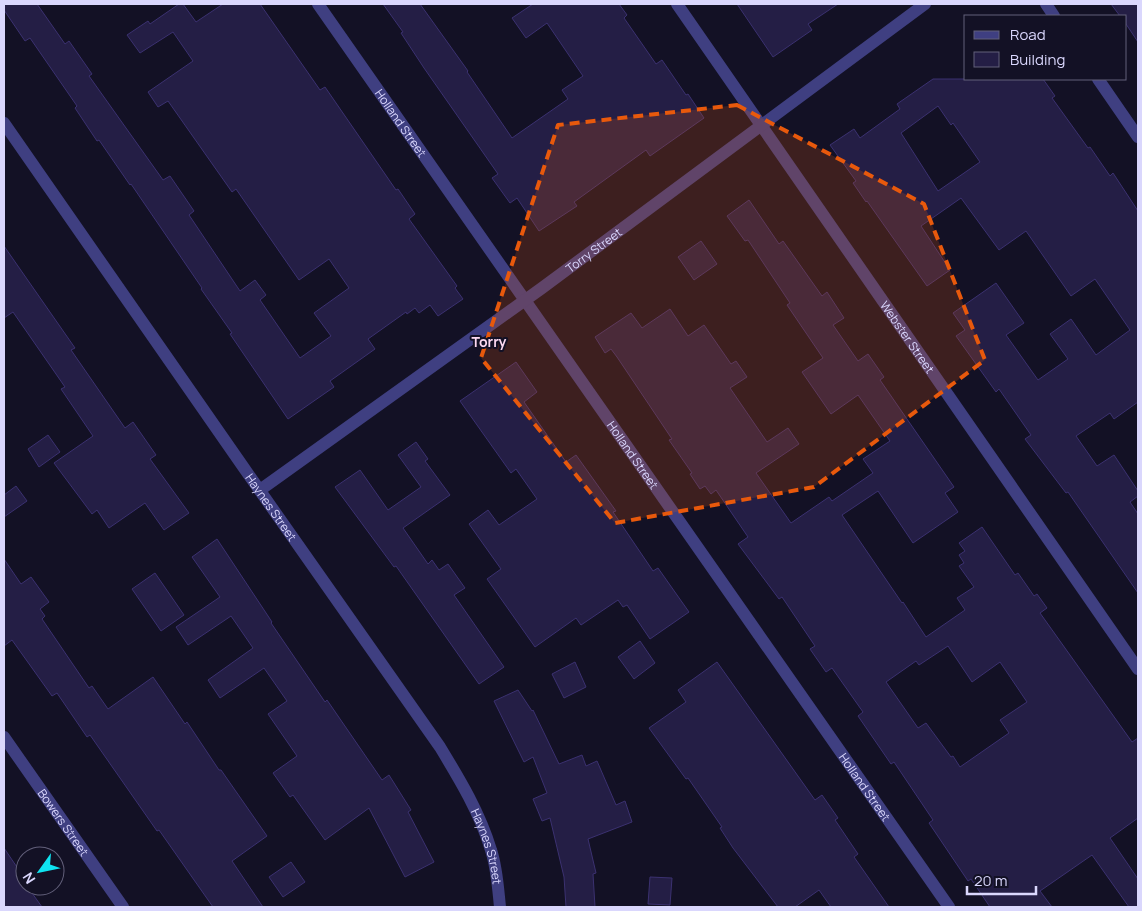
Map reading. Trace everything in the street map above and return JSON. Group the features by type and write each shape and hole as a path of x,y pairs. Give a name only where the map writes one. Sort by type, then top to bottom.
{"street":[{"name":"Holland Street","path":"318,4 948,907"},
{"name":"Webster Street","path":"677,4 1138,670"},
{"name":"Torry Street","path":"260,490 524,301 924,4"},
{"path":"1046,4 1053,15"},
{"path":"1099,80 1138,137"},
{"name":"Haynes Street","path":"4,123 426,727 461,782 492,851 500,907"},
{"name":"Bowers Street","path":"4,738 124,907"}],"highlighted area":[{"path":"737,105 924,204 985,360 814,487 615,523 481,358 558,125"}],"building":[{"path":"4,4 37,4 65,44 69,41 92,74 89,76 163,180 170,176 194,211 189,215 240,291 255,280 266,295 260,300 300,358 331,336 314,313 349,288 329,259 299,280 236,189 232,192 168,101 158,107 148,92 193,61 173,32 140,53 127,35 148,21 150,24 179,4 183,4 196,22 223,4 260,4 320,90 325,87 396,190 398,189 415,214 409,219 457,286 455,288 463,299 438,316 430,305 419,313 415,308 407,314 406,312 368,339 375,349 330,381 334,387 288,419 131,184 99,140 97,141 75,108 77,106 30,38 25,41 4,10"},
{"path":"383,4 420,4 468,71 512,138 568,99 562,90 583,76 547,23 526,38 512,18 533,4 619,4 627,15 624,18 656,64 662,60 704,118 650,156 646,150 574,202 577,206 539,231 517,198 510,203 492,178 498,174 424,68 401,33 403,32"},
{"path":"737,4 838,4 808,24 812,30 773,57"},
{"path":"1111,4 1138,4 1138,42 1127,26 1127,15 1119,15"},
{"path":"933,79 1044,80 1055,96 1052,98 1110,176 1113,173 1138,211 1138,402 1114,419 1110,413 1076,436 1097,466 1114,455 1138,491 1138,496 1130,502 1138,514 1138,593 1068,492 1066,493 1025,439 1031,435 999,389 996,392 956,336 965,330 953,313 996,283 1024,323 1006,335 1038,380 1068,359 1050,334 1071,319 1096,355 1130,330 1095,279 1071,296 1026,231 999,250 961,198 921,226 950,270 927,286 866,202 853,183 856,181 830,145 854,129 860,138 900,109 897,104","holes":["938,106 951,125 953,123 980,162 938,191 901,133"]},
{"path":"749,200 779,244 783,241 822,296 827,292 844,318 833,325 858,361 868,354 884,377 880,380 954,487 945,493 958,512 913,543 878,491 842,515 926,637 965,610 957,598 974,587 959,566 964,563 959,555 965,551 959,543 982,527 1015,575 1018,573 1034,596 1037,594 1047,608 1040,613 1132,742 1138,738 1138,818 1110,838 1138,879 1138,907 1129,907 1092,855 1040,891 1052,907 990,907 971,879 968,881 929,823 933,820 894,762 891,764 858,716 863,712 832,668 826,672 810,649 815,646 782,597 779,599 738,544 748,537 716,490 711,494 705,486 700,489 690,474 692,473 669,440 672,439 617,357 611,349 605,353 595,337 631,313 642,328 670,309 688,336 704,325 731,364 736,361 747,377 730,388 767,442 788,428 799,444 756,473 791,523 829,497 832,501 873,473 863,459 890,441 858,395 831,414 802,372 823,358 787,305 790,303 748,240 745,241 727,216","holes":["948,646 972,682 1000,662 1027,702 1000,720 1009,733 960,767 926,723 918,728 886,682 916,661 919,665"]},
{"path":"701,241 717,264 694,280 678,257"},
{"path":"4,246 75,348 71,350 125,428 133,422 156,455 150,459 189,513 164,530 145,503 109,528 97,510 92,514 54,463 93,436 61,389 65,387 13,312 4,318"},
{"path":"516,362 537,392 524,402 566,462 576,455 616,511 613,512 653,571 658,568 689,612 650,639 627,605 623,607 618,600 581,625 576,618 535,647 487,579 501,569 469,524 488,510 499,525 537,499 516,469 511,473 460,401"},
{"path":"48,435 60,452 39,467 28,449"},
{"path":"416,442 428,459 425,461 450,495 403,528 428,564 432,560 439,570 448,564 465,588 454,595 504,667 479,684 396,566 394,567 335,487 360,470 388,510 421,487 398,455"},
{"path":"16,486 27,501 4,517 4,495"},
{"path":"217,539 325,702 327,700 382,780 389,775 411,810 408,812 434,862 405,877 369,808 325,840 293,795 290,797 273,773 297,756 268,714 287,701 264,668 220,698 208,680 253,648 231,616 188,645 176,627 220,597 192,557"},
{"path":"4,559 21,584 31,577 49,602 40,609 45,616 42,619 89,688 92,686 108,709 153,677 185,724 187,722 267,836 232,861 263,907 213,907 90,735 87,737 57,693 52,696 12,640 4,646"},
{"path":"155,573 184,615 161,631 132,589"},
{"path":"640,641 655,663 634,679 618,657"},
{"path":"575,662 586,687 564,698 552,674"},
{"path":"717,662 815,800 822,795 838,818 835,820 858,854 854,857 889,907 831,907 819,890 795,907 778,907 733,848 720,828 722,827 688,778 686,779 649,728 686,702 678,690"},
{"path":"518,690 533,710 559,764 582,755 586,766 597,761 616,805 625,801 632,822 588,839 596,873 593,874 595,907 566,907 564,877 550,818 542,821 533,799 547,793 533,757 524,762 494,701"},
{"path":"4,848 15,864 15,896 34,896 42,907 4,907"},
{"path":"291,862 305,882 283,897 269,877"},
{"path":"650,877 672,878 670,905 648,904"}],"district":[{"name":"Torry","path":"489,341"}]}
